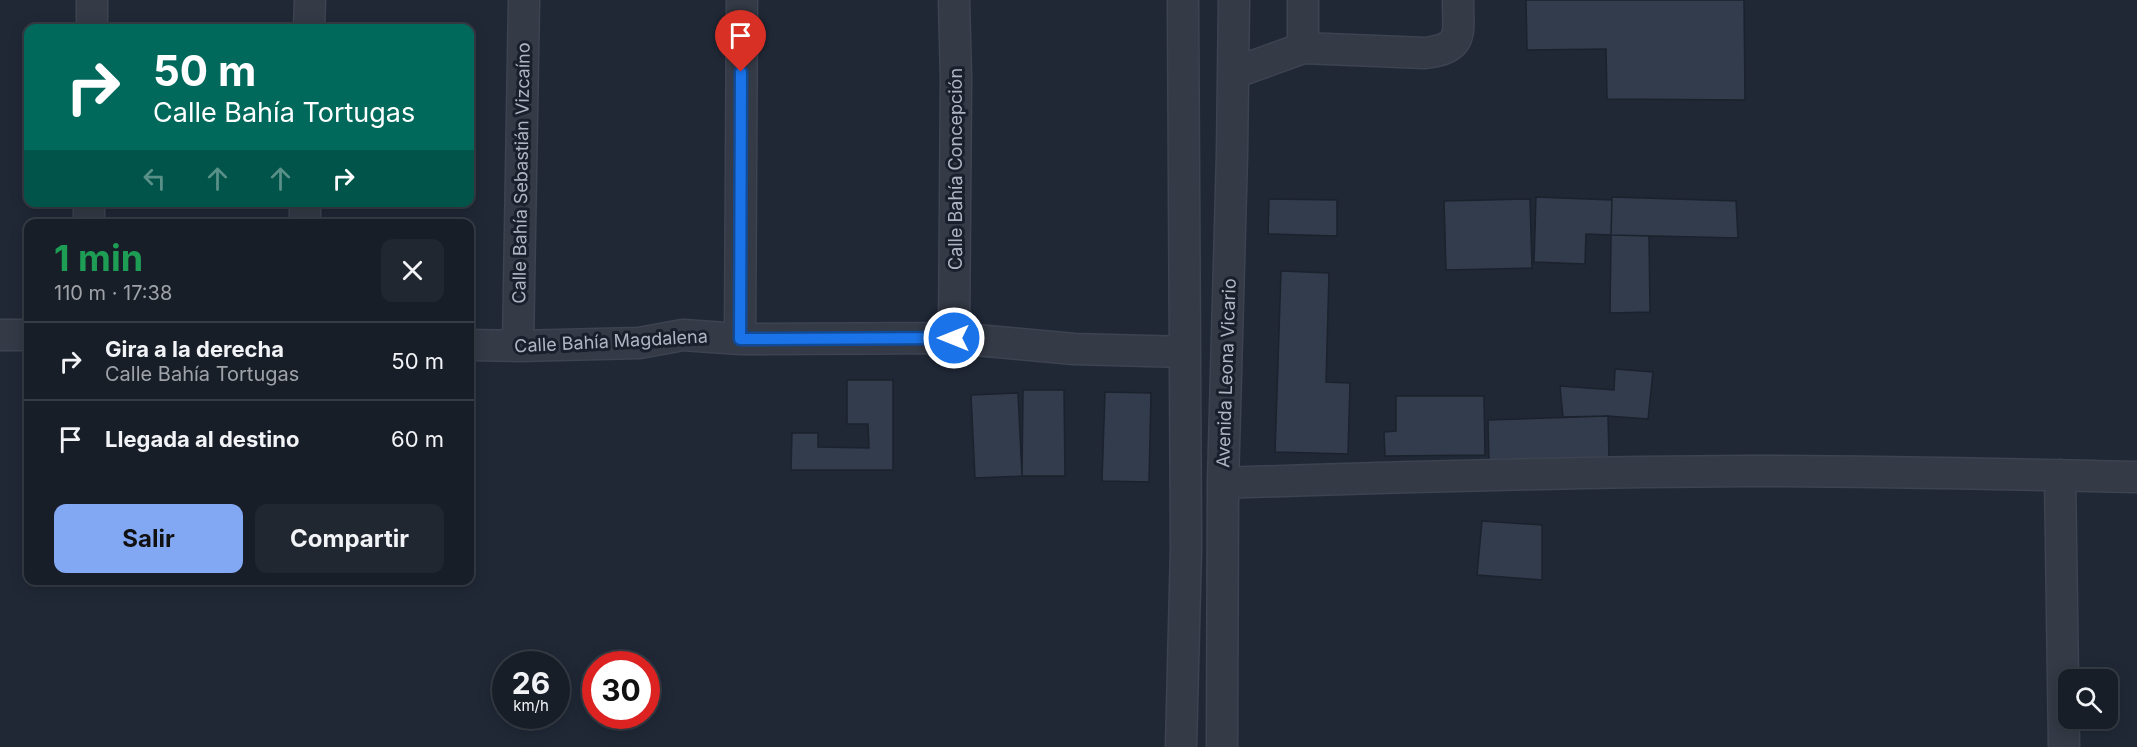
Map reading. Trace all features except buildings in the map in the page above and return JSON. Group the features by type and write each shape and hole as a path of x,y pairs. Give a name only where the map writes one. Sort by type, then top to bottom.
{"street":[{"path":"92,0 92,24"},
{"path":"309,24 310,0"},
{"name":"Calle Bahía Sebastián Vizcaíno","path":"518,346 524,0"},
{"path":"740,339 742,0"},
{"name":"Calle Bahía Concepción","path":"954,0 956,79 954,338"},
{"name":"Avenida Leona Vicario","path":"1181,747 1186,548 1183,0"},
{"name":"Avenida Leona Vicario","path":"1222,747 1223,483 1234,0"},
{"path":"1303,0 1303,48"},
{"path":"1234,73 1303,48 1425,52 1442,50 1452,44 1458,36 1458,0"},
{"path":"0,335 24,335"},
{"name":"Calle Bahía Magdalena","path":"474,345 639,342 683,335 740,339 954,338 1074,349 1185,352"},
{"path":"1223,483 1745,471 1948,472 2137,477"},
{"path":"2060,475 2064,747"}],"route":[{"path":"741,72 740,339 954,338"}]}
